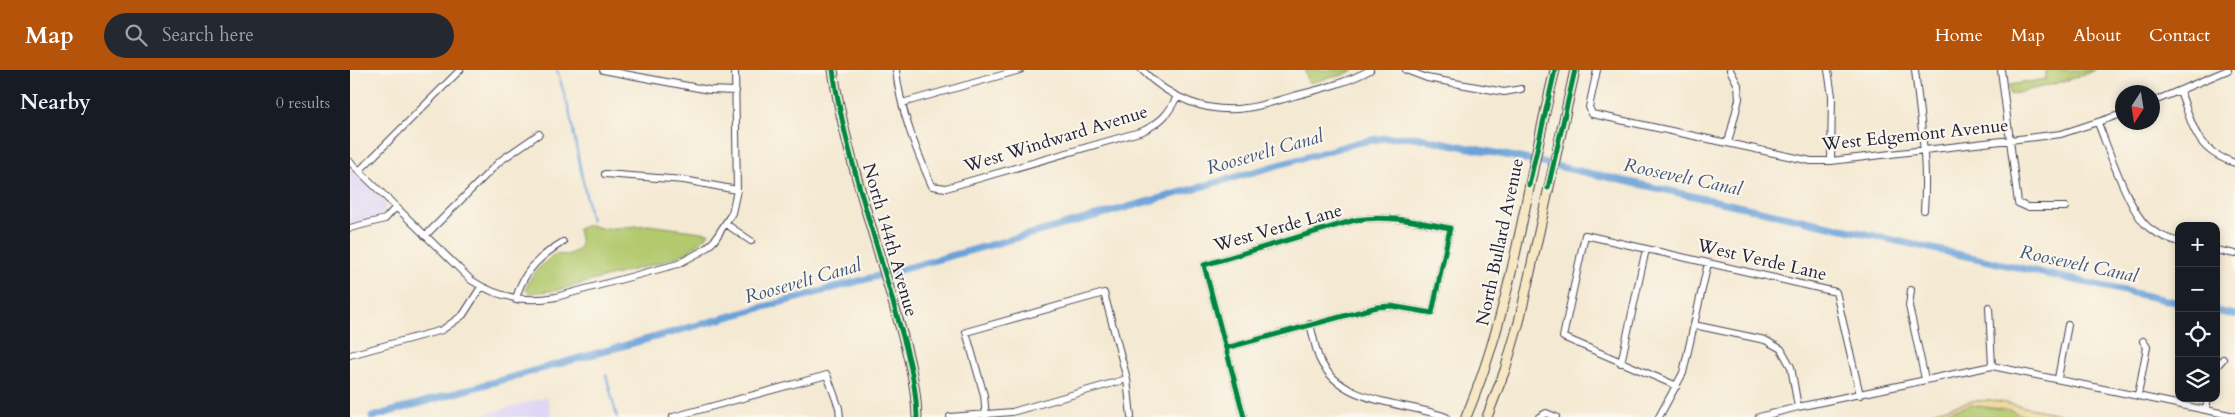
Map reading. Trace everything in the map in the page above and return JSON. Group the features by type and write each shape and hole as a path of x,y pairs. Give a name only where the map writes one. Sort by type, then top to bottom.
{"main road":[{"name":"North 144th Avenue","path":"833,70 842,117 912,370 916,417"},
{"name":"North Bullard Avenue","path":"1466,417 1494,344 1555,70"},
{"name":"North Bullard Avenue","path":"1487,417 1506,370 1519,322 1575,70"}],"street":[{"path":"360,171 460,70"},
{"path":"603,70 709,90 736,91"},
{"path":"350,162 471,280 481,287 516,300 538,300 556,297 678,264 704,250 714,241 732,213 738,190 735,70"},
{"path":"896,70 902,103 1020,70"},
{"path":"1142,70 1160,86 1177,96 1200,106 1225,109 1246,108 1350,81 1370,70"},
{"path":"1406,70 1427,78 1504,92 1521,89"},
{"name":"West Edgemont Avenue","path":"1597,70 1589,107 1592,114 1811,161 1831,161 1923,152 2061,134 2115,117"},
{"path":"1728,143 1739,99 1738,85 1730,70"},
{"path":"1828,70 1832,96 1831,161"},
{"path":"1915,70 1926,191 1924,210"},
{"path":"2001,70 2018,204 2028,207 2065,206"},
{"path":"2160,99 2228,70"},
{"path":"2180,91 2198,140 2219,158 2235,163"},
{"name":"West Windward Avenue","path":"902,103 920,159 932,186 946,188 1144,131 1160,123 1168,115 1177,96"},
{"path":"2098,123 2134,211 2146,226 2162,237 2175,241"},
{"path":"426,236 500,161 539,134"},
{"path":"605,174 684,180 738,190"},
{"path":"350,228 385,219 396,207"},
{"name":"West Verde Lane","path":"1226,348 1204,265 1364,219 1393,218 1450,228 1432,313 1391,306 1377,307 1310,324"},
{"path":"726,224 751,241"},
{"name":"West Verde Lane","path":"1621,362 1563,337 1585,235 1836,292 1860,395"},
{"path":"516,300 518,288 528,271 548,251 563,242"},
{"path":"1646,249 1621,362 1677,386"},
{"path":"2220,251 2235,254"},
{"path":"1659,417 1683,373 1708,263"},
{"path":"350,355 442,330 463,315 481,287"},
{"path":"1911,290 1909,306 1925,380"},
{"path":"986,416 984,395 966,332 1104,293 1127,379 1131,417"},
{"path":"1989,307 1992,366"},
{"path":"1244,417 1226,348 1310,324 1320,359 1332,376 1343,386 1366,397 1446,417"},
{"path":"1694,325 1765,340 1781,349 1791,367 1798,407"},
{"path":"2058,378 2068,325"},
{"path":"2138,395 2147,347 2143,341"},
{"path":"1759,417 1992,366 2058,378 2235,416"},
{"path":"673,417 827,374 839,408 840,417"},
{"path":"950,417 986,416 1038,406 1127,379"},
{"path":"2206,409 2207,402"},
{"path":"1539,417 1546,413 1556,417"}],"shaded area":[{"path":"350,169 386,203 384,212 377,218 350,225"},
{"path":"547,397 552,417 475,417"}],"green space":[{"path":"1305,70 1354,70 1343,75 1308,83"},
{"path":"2046,70 2095,70 2064,81 2010,95 2009,85 2046,79"},
{"path":"588,225 605,229 648,225 709,233 686,253 662,262 558,290 529,293 526,290 527,285 537,270 555,254 567,255 578,250 581,244 578,229"},
{"path":"1990,400 2073,417 1913,417 1969,402"}],"sand":[{"path":"1990,400 2073,417 2028,417 2010,410 1971,405 1929,417 1913,417 1969,402"}],"waterway":[{"path":"557,70 569,110 591,221"},
{"name":"Roosevelt Canal","path":"372,417 1356,143 1384,138 1415,137 1520,158 2175,302"},
{"name":"Roosevelt Canal","path":"2220,312 2235,315"},
{"path":"606,375 617,417"}],"cycle path":[{"path":"833,70 851,158 909,359 917,417"},
{"path":"1529,185 1555,70"},
{"path":"1548,188 1575,70"},
{"path":"1226,348 1377,307 1391,306 1432,313 1450,228 1391,219 1355,220 1204,265 1244,417"}]}
